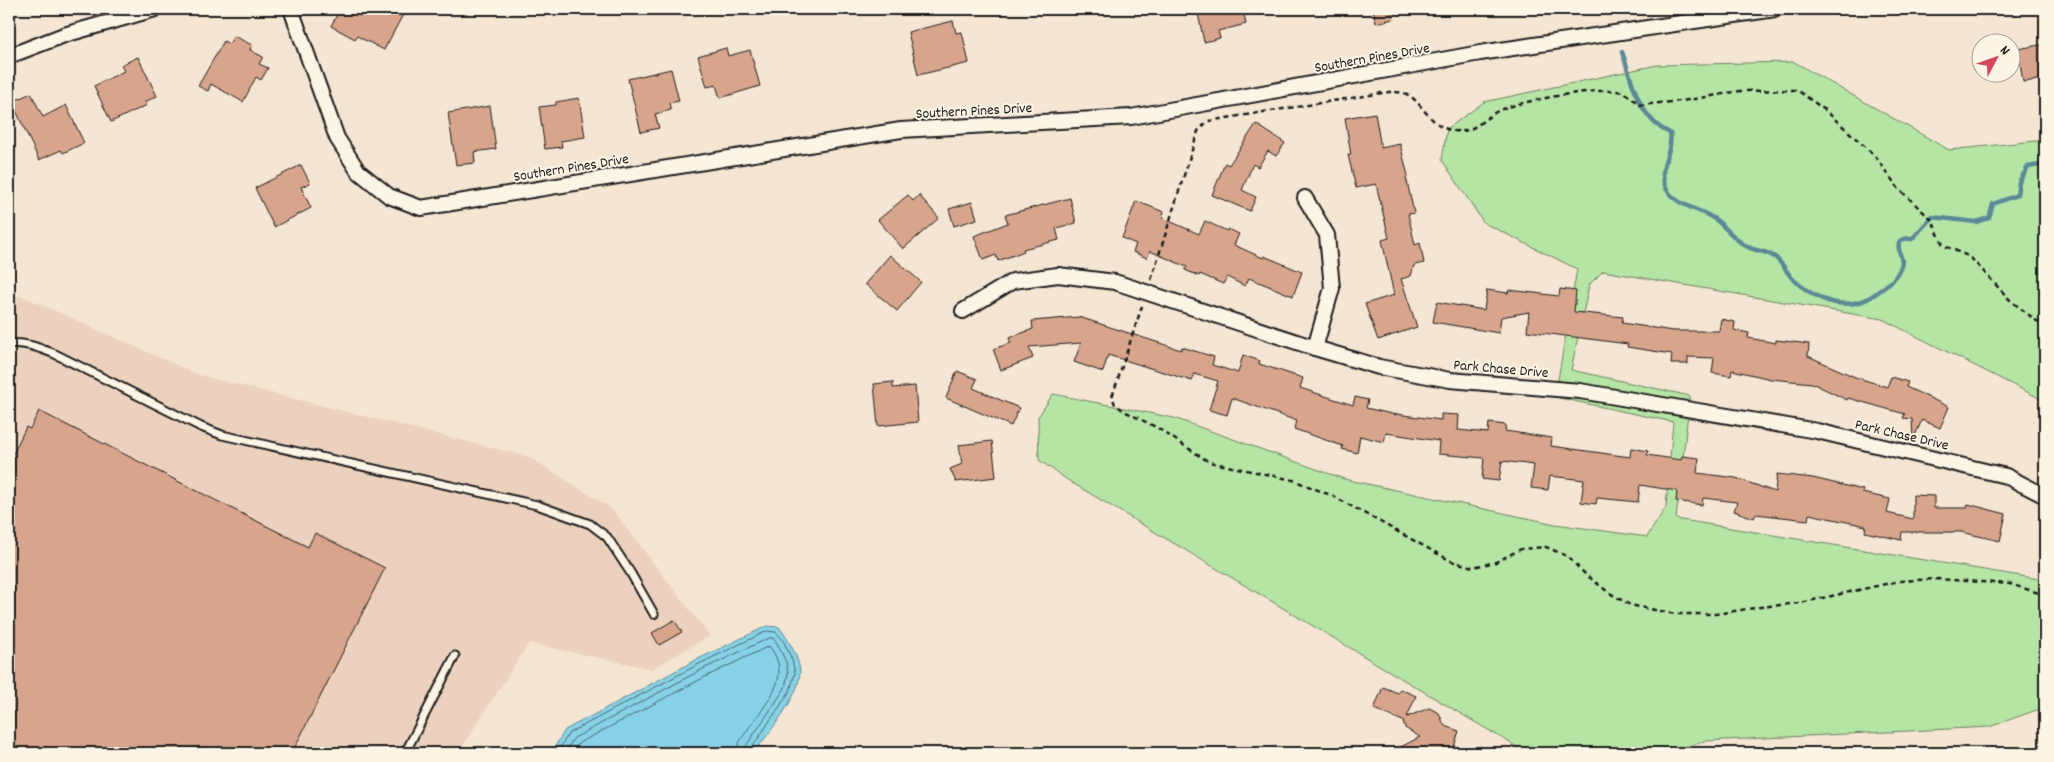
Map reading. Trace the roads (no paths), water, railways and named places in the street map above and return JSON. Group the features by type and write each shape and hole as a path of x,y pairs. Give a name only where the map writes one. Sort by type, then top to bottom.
{"street":[{"path":"9,56 64,36 154,9"},
{"name":"Southern Pines Drive","path":"291,9 337,138 358,171 389,196 421,208 901,130 1132,117 1480,53 1771,9"},
{"path":"1305,198 1327,235 1332,288 1315,348"},
{"name":"Park Chase Drive","path":"964,310 1014,281 1058,275 1115,282 1315,348 1380,366 1450,380 1580,392 1816,430 2006,476 2045,496"}],"lane":[{"path":"9,344 31,345 55,354 201,427 222,434 536,505 590,524 607,537 654,614"},
{"path":"405,753 454,656"}],"water":[{"path":"767,626 779,627 789,643 799,666 799,682 789,703 754,753 551,753 565,730 696,660"}],"waterway":[{"path":"1622,52 1638,98 1644,109 1659,127 1670,133 1670,147 1663,174 1663,181 1670,194 1682,203 1716,220 1743,244 1773,256 1802,287 1831,302 1845,304 1867,299 1893,280 1899,271 1902,261 1899,246 1901,240 1912,239 1932,217 1976,222 1989,218 1993,204 2017,195 2019,182 2028,167 2045,164"}]}
